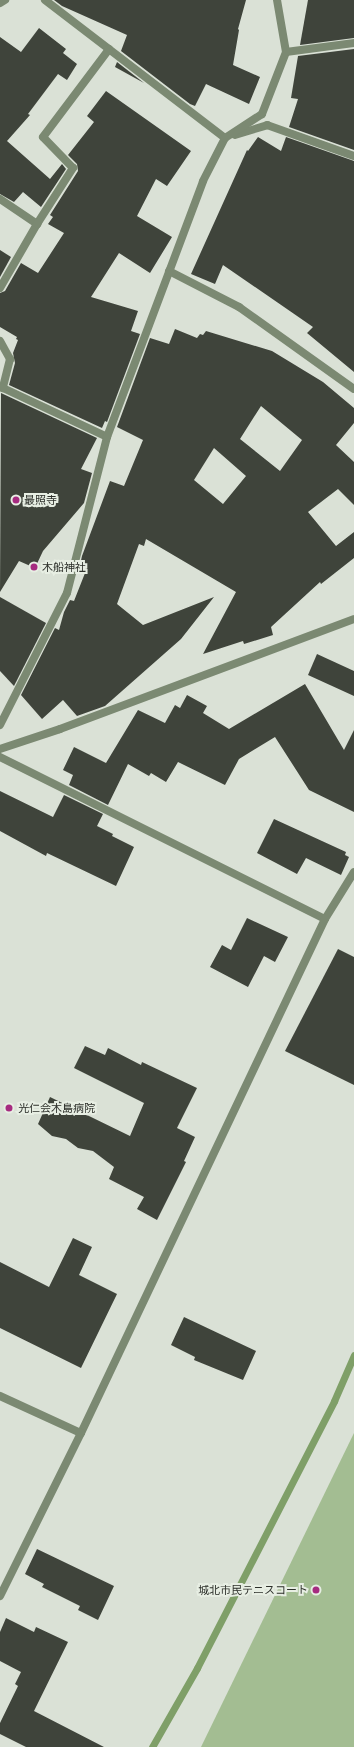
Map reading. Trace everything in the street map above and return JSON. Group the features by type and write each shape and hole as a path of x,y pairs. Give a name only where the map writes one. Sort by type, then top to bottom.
{"street":[{"path":"0,3 5,0"},
{"path":"45,0 225,138"},
{"path":"0,725 68,593 107,437 203,181 225,138 262,114 286,52 277,0"},
{"path":"286,52 354,43"},
{"path":"0,288 37,224 73,168 43,137 109,49"},
{"path":"225,138 267,125 354,156"},
{"path":"0,199 37,224"},
{"path":"169,271 239,307 354,389"},
{"path":"0,341 10,359 3,388 107,437"},
{"path":"0,749 60,729 354,619"},
{"path":"0,757 325,919"},
{"path":"0,1596 81,1433 325,919 354,872"},
{"path":"0,1396 81,1433"}],"green space":[{"name":"城北市民テニスコート","path":"354,1433 354,1747 201,1747"}],"building":[{"path":"54,0 246,0 238,29 233,65 260,77 249,104 206,84 195,106 190,104 121,51 127,35 62,6"},
{"path":"308,0 354,0 354,38 300,45"},
{"path":"39,28 66,49 63,53 77,64 67,80 58,74 28,114 30,115 7,141 50,179 62,164 66,169 41,207 23,192 14,202 0,194 0,37 21,52"},
{"path":"354,49 354,150 289,127 298,99 291,98 298,56"},
{"path":"117,62 144,83 115,67"},
{"path":"106,91 191,151 167,186 156,179 137,216 172,237 150,273 119,253 91,297 138,311 131,331 140,334 107,422 105,421 102,428 9,385 15,363 13,353 18,340 16,339 17,337 0,327 0,293 5,291 21,263 38,273 64,233 48,224 53,217 50,215 78,171 77,164 68,155 94,122 87,116"},
{"path":"258,137 281,151 286,137 354,161 354,372 307,333 313,327 223,265 215,284 191,274 247,150 248,151"},
{"path":"0,250 11,257 0,277"},
{"path":"175,329 197,338 200,334 203,335 206,331 272,351 323,382 354,408 354,423 336,445 354,462 354,505 338,489 308,512 336,546 354,532 354,558 321,584 320,582 271,627 273,635 244,644 243,641 203,654 236,592 146,539 144,546 139,544 117,604 143,625 214,597 181,639 105,706 77,716 63,700 42,719 21,695 55,628 59,630 64,612 70,600 74,601 87,568 80,565 82,556 110,481 124,486 143,440 117,427 150,338 169,344","holes":["261,406 302,440 280,471 240,439","214,448 246,476 223,504 194,480"]},
{"path":"1,393 97,438 81,469 92,473 84,503 43,551 35,568 19,561 0,592"},
{"path":"0,597 46,623 14,686 0,671"},
{"path":"317,654 354,671 354,696 308,675"},
{"path":"305,684 344,750 354,730 354,812 309,790 275,737 239,759 225,785 178,762 166,782 151,773 149,776 128,764 108,805 69,785 73,775 63,770 74,747 106,763 138,710 165,723 175,705 180,708 187,695 207,706 203,713 229,729"},
{"path":"0,791 53,817 64,795 103,814 97,826 113,834 112,836 134,847 116,886 47,853 46,856 0,831"},
{"path":"274,819 346,852 345,855 349,857 341,875 306,858 297,874 257,853"},
{"path":"247,918 288,937 275,962 264,956 248,987 210,967 222,945 231,950"},
{"path":"338,949 354,957 354,1085 285,1051"},
{"path":"85,1046 105,1055 108,1048 141,1065 142,1062 197,1088 177,1128 195,1137 184,1161 186,1162 157,1220 137,1209 144,1197 109,1179 114,1167 93,1151 78,1148 66,1139 52,1136 38,1124 50,1097 130,1136 144,1103 74,1068"},
{"path":"73,1238 92,1247 79,1275 117,1294 81,1368 0,1328 0,1262 49,1287"},
{"path":"184,1317 256,1351 243,1380 194,1360 195,1357 171,1345"},
{"path":"37,1549 114,1586 98,1620 78,1610 80,1606 42,1587 44,1584 25,1574"},
{"path":"6,1618 34,1632 36,1627 68,1642 34,1711 104,1747 26,1747 0,1734 0,1723 18,1686 15,1684 21,1672 0,1661 0,1632"}],"waterway":[{"path":"152,1747 197,1668 334,1401 354,1355"}],"place":[{"name":"最照寺","path":"16,500"},
{"name":"木船神社","path":"34,567"},
{"name":"光仁会木島病院","path":"9,1108"},
{"name":"城北市民テニスコート","path":"316,1590"}]}
